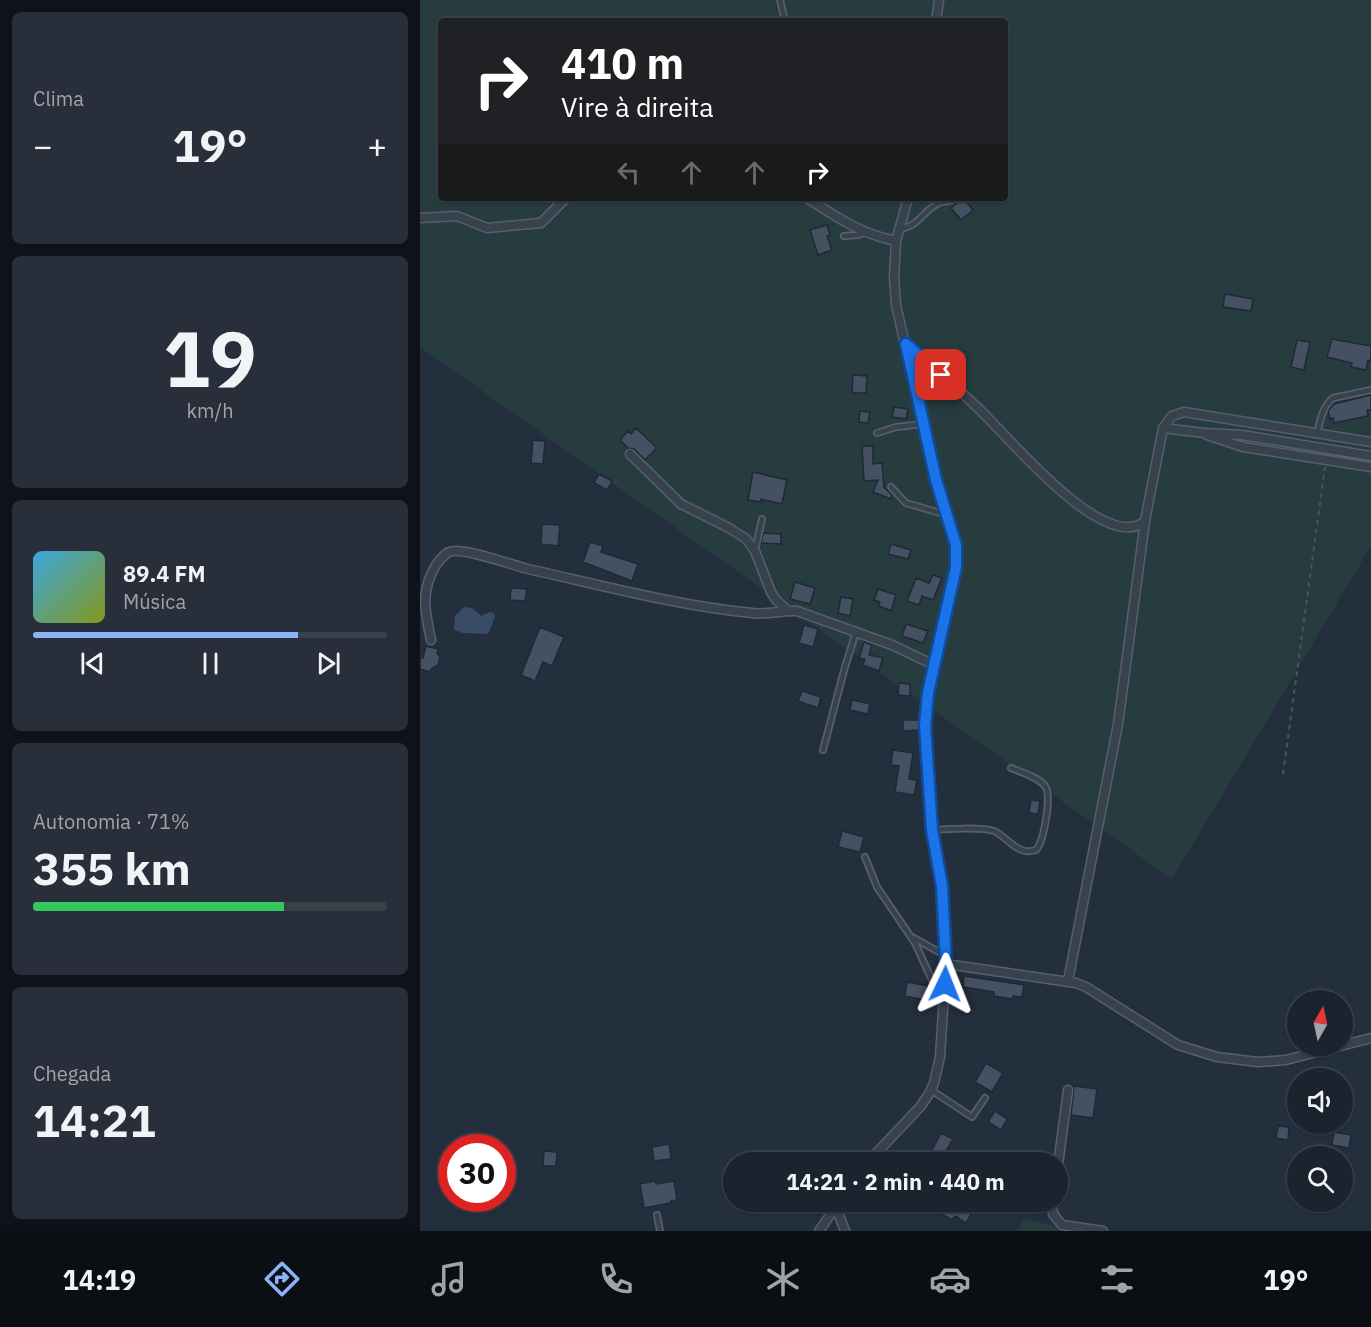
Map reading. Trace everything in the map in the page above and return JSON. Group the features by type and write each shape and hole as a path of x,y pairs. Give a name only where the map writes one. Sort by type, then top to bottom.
{"street":[{"path":"936,18 939,0"},
{"path":"420,218 457,216 487,228 541,223 563,201"},
{"path":"812,201 865,233 896,241"},
{"path":"877,1152 920,1107 931,1090 940,1057 946,960 942,886 932,830 925,726 934,664 956,567 956,545 936,480 896,305 894,277 896,241 907,201"},
{"path":"906,344 959,390 1078,506 1100,520 1118,527 1132,528 1145,521"},
{"path":"1068,981 1118,724 1145,521 1163,428 1172,416 1184,412 1371,442"},
{"path":"1163,428 1204,434 1242,435 1371,456"},
{"path":"1204,434 1243,447 1371,467"},
{"path":"630,454 681,504 746,539 755,552 766,582 776,600 787,610"},
{"path":"431,640 424,609 425,585 440,560 447,553 456,550 524,568 681,601 765,614 787,610 807,614 934,664"},
{"path":"946,960 1068,981 1086,987 1178,1046 1217,1057 1258,1062 1286,1060 1371,1038"},
{"path":"1060,1152 1068,1090"},
{"path":"819,1231 832,1212"},
{"path":"840,1212 845,1231"},
{"path":"1053,1212 1062,1225 1104,1231"}],"lane":[{"path":"780,0 783,18"},
{"path":"900,229 912,226 940,203 952,201"},
{"path":"844,236 858,236 865,233"},
{"path":"1317,434 1321,415 1328,402 1333,398 1371,390"},
{"path":"877,433 896,427 924,424"},
{"path":"891,487 906,503 947,514"},
{"path":"755,552 762,519"},
{"path":"823,750 844,667 856,632"},
{"path":"932,830 985,828 996,832 1020,850 1036,850 1042,836 1048,796 1045,786 1011,768"},
{"path":"865,857 877,887 912,937 944,1005"},
{"path":"912,937 946,960"},
{"path":"931,1090 972,1118 985,1098"},
{"path":"657,1215 660,1231"}],"path":[{"path":"1283,774 1325,460"}],"green space":[{"path":"420,0 1371,0 1371,546 1172,879 420,347"},
{"path":"1024,1219 1077,1231 1017,1231"}],"water":[{"path":"464,607 472,608 481,616 489,612 494,613 495,617 488,634 463,633 454,630 455,616"}],"building":[{"path":"959,201 966,201 973,210 961,220 951,208"},
{"path":"827,225 830,235 827,236 832,250 818,255 810,230"},
{"path":"1225,294 1253,299 1251,311 1223,307"},
{"path":"1332,339 1371,346 1371,361 1368,360 1366,370 1351,367 1352,363 1327,357"},
{"path":"1297,340 1310,342 1304,370 1291,367"},
{"path":"853,375 867,376 866,393 852,393"},
{"path":"1371,395 1371,410 1367,410 1368,416 1334,423 1333,418 1330,419 1328,411 1334,404"},
{"path":"894,407 908,409 906,419 892,417"},
{"path":"860,411 870,412 868,423 859,422"},
{"path":"636,428 657,448 645,460 620,440 628,431 631,434"},
{"path":"533,440 545,441 543,464 531,463"},
{"path":"862,446 873,446 873,464 882,463 884,487 892,495 891,499 873,492 878,480 864,481"},
{"path":"753,472 787,480 782,504 761,499 761,502 748,500"},
{"path":"599,474 612,481 607,490 594,483"},
{"path":"542,524 560,525 558,546 541,544"},
{"path":"763,533 781,534 781,544 761,543"},
{"path":"590,542 603,546 601,552 638,564 632,581 583,562"},
{"path":"891,544 911,550 908,559 888,554"},
{"path":"933,575 942,578 933,600 922,596 919,605 907,601 916,578 929,583"},
{"path":"795,582 815,588 810,604 790,599"},
{"path":"511,588 527,589 525,601 510,600"},
{"path":"878,589 896,595 891,611 879,606 880,602 874,600"},
{"path":"841,597 853,599 850,616 838,613"},
{"path":"906,624 928,631 923,643 902,636"},
{"path":"804,625 818,629 813,647 799,643"},
{"path":"540,627 564,637 552,666 543,662 535,681 521,675"},
{"path":"864,642 872,645 869,655 883,658 879,671 863,665 865,659 859,658"},
{"path":"426,646 438,649 437,653 440,657 438,665 430,672 420,669 420,658 423,658"},
{"path":"899,683 910,684 910,696 898,695"},
{"path":"802,691 821,697 818,708 798,701"},
{"path":"852,700 870,704 868,714 850,710"},
{"path":"903,720 919,720 919,730 903,731"},
{"path":"893,750 913,753 909,779 917,780 914,795 895,792 899,766 891,765"},
{"path":"1031,800 1040,801 1038,814 1029,813"},
{"path":"842,831 864,837 860,852 838,847"},
{"path":"964,976 1024,985 1022,997 1013,996 1013,999 994,996 994,992 963,987"},
{"path":"907,982 928,986 925,1000 905,996"},
{"path":"986,1063 1003,1073 992,1092 975,1082"},
{"path":"1074,1086 1097,1089 1093,1118 1071,1115"},
{"path":"995,1111 1007,1119 1001,1130 988,1122"},
{"path":"1278,1126 1287,1127 1288,1140 1276,1138"},
{"path":"941,1133 953,1139 945,1152 931,1152"},
{"path":"1334,1134 1351,1135 1349,1146 1332,1145"},
{"path":"669,1144 671,1159 654,1161 652,1147"},
{"path":"544,1151 557,1152 556,1166 543,1166"},
{"path":"655,1181 656,1184 674,1181 677,1200 644,1208 640,1184"},
{"path":"939,1212 972,1213 966,1223 955,1216 952,1220"}],"route":[{"path":"941,375 906,344 936,480 956,545 956,567 928,693 925,726 932,830 942,886 945,984"}]}
